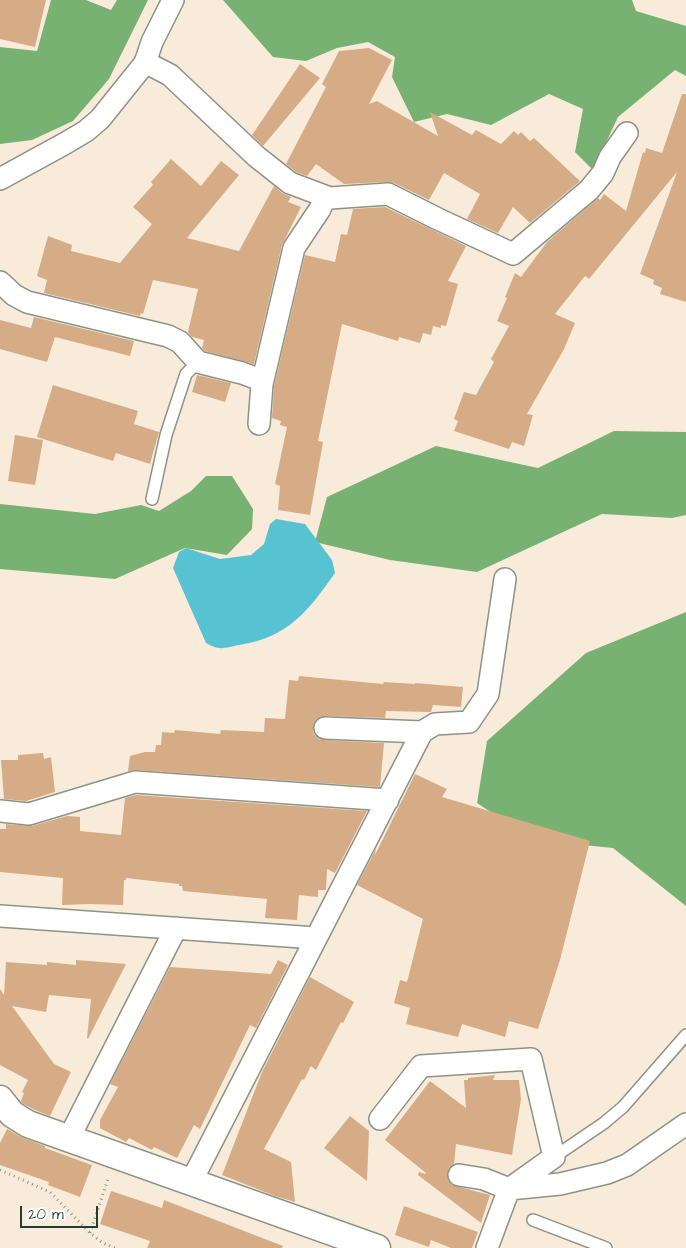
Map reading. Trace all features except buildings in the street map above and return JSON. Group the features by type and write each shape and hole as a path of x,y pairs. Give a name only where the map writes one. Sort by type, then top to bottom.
{"street":[{"path":"0,179 86,131 100,119 145,62 152,42 173,0"},
{"path":"145,62 170,75 257,157 290,183 330,198 388,194 513,254 589,190 603,173 610,157 627,133"},
{"path":"259,424 262,384 294,248 320,209 325,196"},
{"path":"0,282 14,295 27,302 168,336 180,342 198,362 242,373 258,379 262,384"},
{"path":"191,1182 422,732 435,724 469,722 488,694 505,579"},
{"path":"325,728 422,732"},
{"path":"0,811 29,814 135,782 388,800"},
{"path":"0,916 316,938"},
{"path":"69,1138 176,928"},
{"path":"380,1119 421,1066 531,1059 554,1158 509,1189 487,1248"},
{"path":"0,1098 12,1114 28,1124 377,1248"},
{"path":"459,1175 484,1179 509,1189 560,1184 607,1173 627,1165 686,1124"}],"lane":[{"path":"152,499 166,435 186,374 198,362"},
{"path":"554,1158 604,1123 623,1107 686,1035"},
{"path":"532,1220 606,1248"}],"path":[{"path":"90,1233 116,1155"},
{"path":"0,1170 50,1192 90,1233 103,1243 115,1248"}],"green space":[{"path":"51,0 86,0 111,10 117,0 148,0 109,79 73,121 32,140 0,144 0,47 37,51"},
{"path":"223,0 632,0 636,11 686,26 686,76 675,70 618,117 593,170 575,152 583,109 549,94 491,125 447,114 414,122 392,77 395,57 368,42 337,48 306,61 273,57"},
{"path":"614,431 686,432 686,515 672,518 602,514 477,572 390,560 315,542 327,497 436,446 538,468"},
{"path":"206,476 232,476 253,509 252,529 227,555 185,548 115,579 0,569 0,504 95,514 141,505 159,511 191,491"},
{"path":"686,612 686,906 613,848 533,840 477,803 487,741 586,653"}],"water":[{"path":"276,519 305,524 332,560 335,573 306,610 284,629 256,641 225,648 218,648 206,643 173,568 179,552 186,548 220,559 251,555 264,544 270,524"}]}
